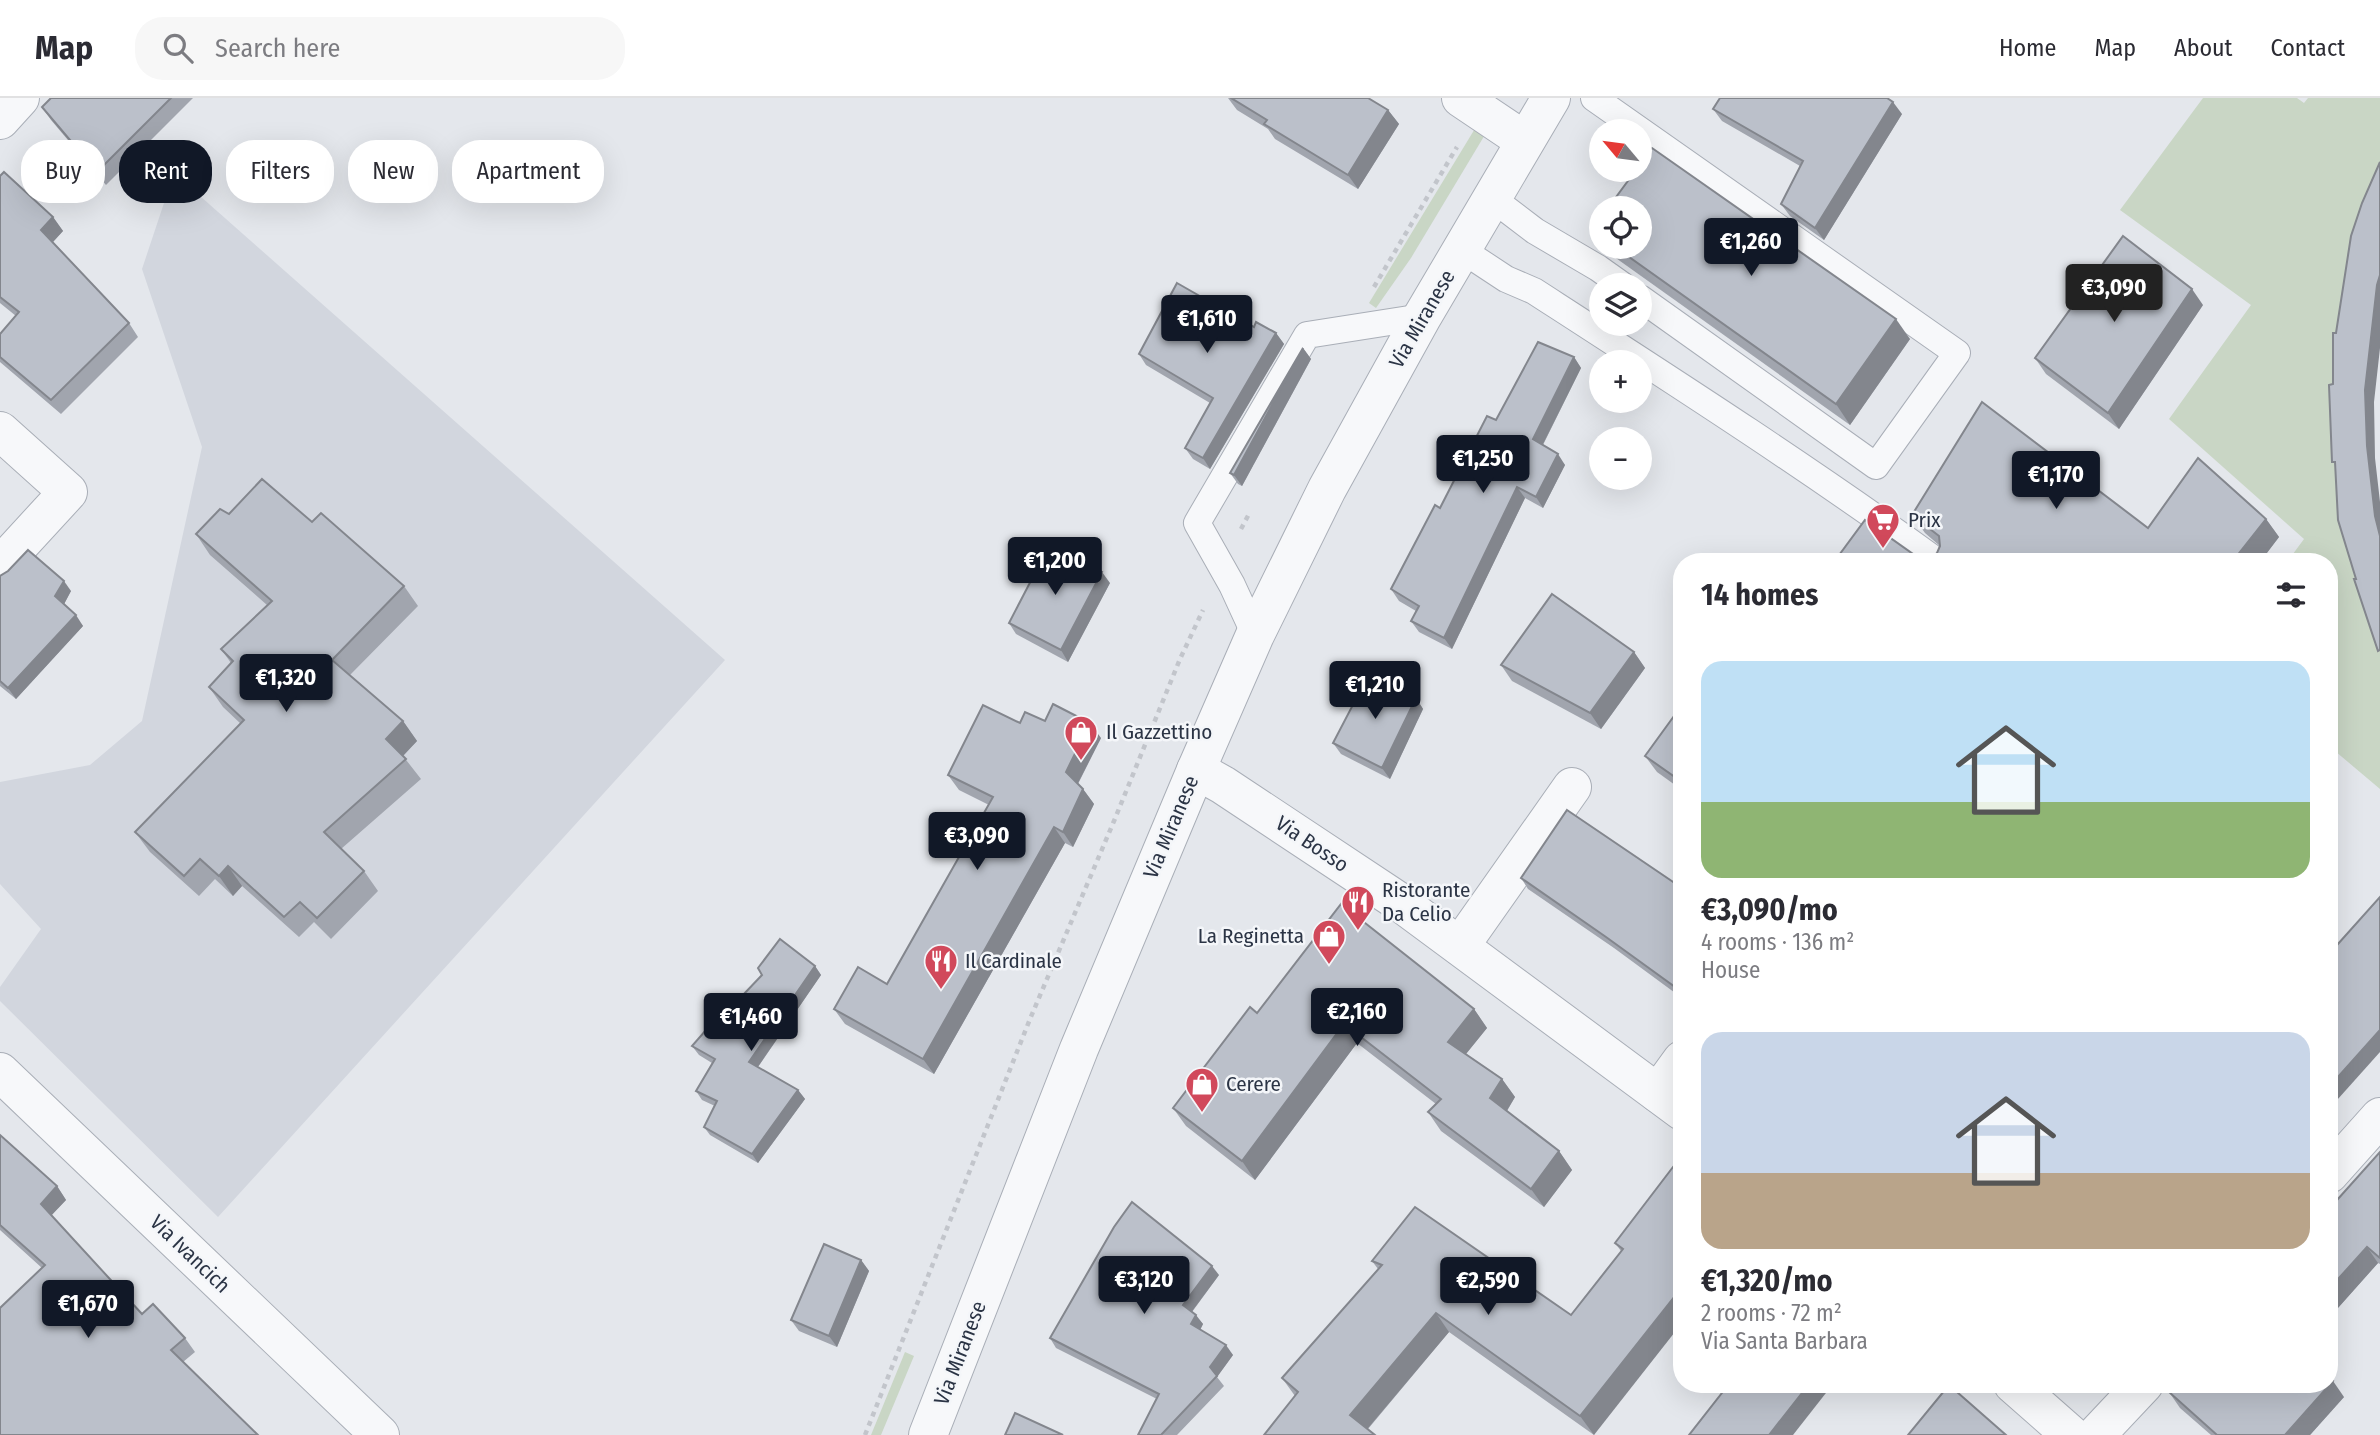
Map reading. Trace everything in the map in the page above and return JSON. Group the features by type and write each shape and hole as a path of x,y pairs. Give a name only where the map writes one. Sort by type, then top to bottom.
{"street":[{"path":"0,120 20,98"},
{"name":"Via Miranese","path":"928,1435 1079,1049 1255,635 1327,489 1422,317 1551,98"},
{"path":"1470,104 1525,141"},
{"path":"0,431 68,492 0,566"},
{"name":"Via Bosso","path":"1196,770 1223,785 1390,896 1670,1102"},
{"path":"1460,946 1572,787"},
{"name":"Via Ivancich","path":"0,1072 380,1435"},
{"path":"2338,1164 2380,1117"},
{"path":"2023,1393 2071,1435"},
{"path":"2096,1435 2136,1393"}],"lane":[{"path":"1594,98 1957,354 1876,466 1652,307"},
{"path":"1493,199 1535,230 1605,273"},
{"path":"1462,250 1506,279 1534,291 1834,488 1925,553"},
{"path":"1255,635 1223,568 1197,523 1307,334 1422,317"}],"path":[{"path":"1351,328 1470,104"},
{"path":"865,1435 1030,1018 1180,659 1254,502"}],"shaded area":[{"path":"164,203 208,203 725,660 218,1217 0,1001 0,987 41,929 0,884 0,782 90,765 142,721 202,447 142,269"}],"green space":[{"path":"2203,98 2297,98 2304,103 2308,98 2380,98 2380,192 2359,248 2380,638 2380,789 2338,754 2338,553 2294,553 2304,539 2169,419 2251,305 2120,210"},
{"path":"1479,122 1489,128 1411,258 1376,308 1369,303"},
{"path":"905,1352 914,1356 881,1435 871,1435"}],"building":[{"path":"51,98 171,98 129,140 119,140 119,150 105,164 105,140 70,140 42,107"},
{"path":"1231,98 1368,98 1388,110 1348,175 1264,124 1267,120"},
{"path":"1720,98 1887,98 1893,102 1815,228 1781,204 1803,161 1713,109"},
{"path":"1652,148 1896,319 1836,404 1632,259 1652,259 1652,196 1617,196 1627,182 1652,182"},
{"path":"2380,162 2380,275 2365,390 2367,446 2380,536 2378,651 2338,520 2335,462 2332,462 2329,385 2333,384 2333,333 2336,333 2351,236"},
{"path":"4,172 21,188 21,203 38,203 53,217 41,230 129,323 51,400 0,357 0,334 19,312 0,297 0,176"},
{"path":"2123,236 2192,289 2108,413 2035,358"},
{"path":"1177,283 1254,327 1256,322 1276,333 1203,458 1185,448 1213,398 1139,354"},
{"path":"1538,342 1574,357 1533,439 1558,454 1536,497 1517,487 1444,638 1411,621 1419,606 1391,589 1435,505 1440,508 1487,416 1496,420"},
{"path":"1303,348 1234,475 1230,473"},
{"path":"1982,402 2148,528 2198,458 2266,519 2239,553 1937,553 1940,546 1939,536 1912,515"},
{"path":"262,479 312,522 321,513 404,586 332,660 403,721 386,739 406,759 324,832 364,871 317,918 300,902 284,917 228,866 219,876 200,859 184,876 135,832 244,720 209,687 233,661 221,649 272,601 196,534 220,509 229,514"},
{"path":"1865,520 1912,553 1841,553"},
{"path":"1050,544 1102,572 1061,650 1009,623"},
{"path":"28,550 64,581 55,596 76,615 8,688 0,681 0,576"},
{"path":"1552,594 1634,652 1590,713 1501,665"},
{"path":"1369,674 1416,698 1382,768 1333,743"},
{"path":"1053,704 1090,723 1066,772 1083,789 1063,832 1054,827 923,1059 834,1009 858,967 887,984 993,797 948,775 983,705 1020,723 1025,712 1045,721"},
{"path":"1673,717 1673,776 1645,756"},
{"path":"1567,810 1673,882 1673,985 1606,937 1521,878"},
{"path":"2380,897 2380,1030 2338,1077 2338,944"},
{"path":"1341,904 1474,1009 1448,1042 1502,1079 1490,1098 1559,1151 1531,1189 1428,1112 1441,1099 1344,1024 1242,1161 1173,1108 1250,1007 1257,1013"},
{"path":"780,939 815,966 749,1062 798,1090 752,1154 704,1127 717,1101 696,1091 715,1059 692,1046 720,1014 723,1016 762,975 758,968"},
{"path":"0,1135 57,1186 41,1204 142,1314 153,1304 185,1338 171,1350 258,1435 0,1435 0,1308 45,1265 0,1225"},
{"path":"2380,1152 2380,1258 2367,1247 2338,1279 2338,1199"},
{"path":"1673,1167 1673,1298 1580,1416 1436,1313 1350,1415 1375,1435 1264,1435 1298,1392 1282,1378 1382,1265 1372,1261 1415,1207 1571,1315 1623,1249 1615,1243"},
{"path":"1132,1202 1212,1266 1183,1305 1196,1315 1191,1324 1226,1345 1210,1367 1217,1376 1161,1435 1138,1435 1159,1394 1050,1338 1114,1227"},
{"path":"824,1244 861,1260 829,1336 791,1320"},
{"path":"1722,1393 1802,1393 1769,1435 1689,1435"},
{"path":"1942,1393 1958,1393 2006,1435 1908,1435"},
{"path":"2170,1393 2322,1393 2285,1435 2217,1435"},
{"path":"1015,1413 1063,1435 1005,1435"}],"place":[{"name":"Prix","path":"1883,550"},
{"name":"Il Gazzettino","path":"1081,762"},
{"name":"Ristorante Da Celio","path":"1358,932"},
{"name":"La Reginetta","path":"1329,966"},
{"name":"Il Cardinale","path":"941,991"},
{"name":"Cerere","path":"1202,1114"}]}
